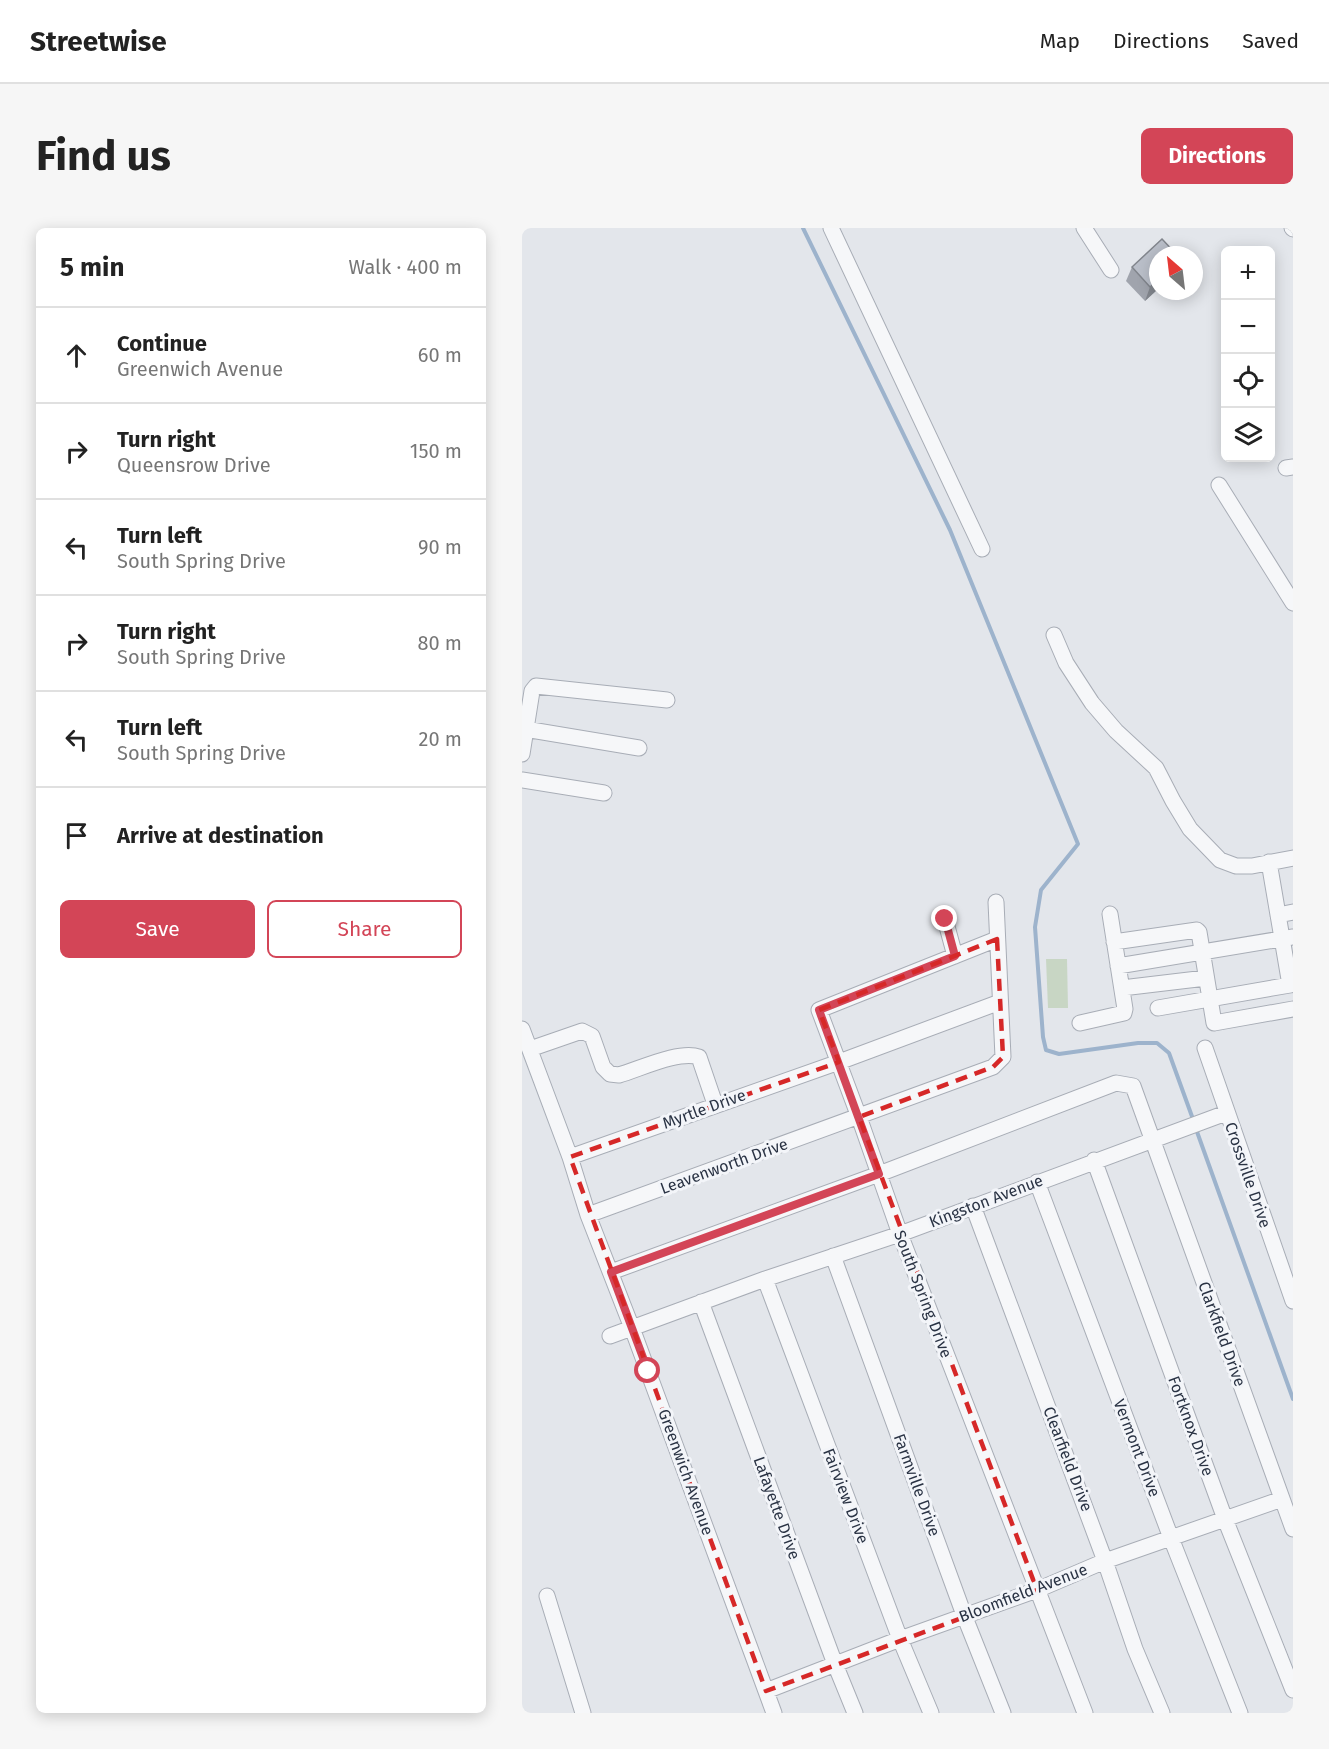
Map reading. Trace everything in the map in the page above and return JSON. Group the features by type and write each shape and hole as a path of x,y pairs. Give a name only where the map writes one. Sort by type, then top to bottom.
{"street":[{"path":"831,228 982,549"},
{"path":"1084,228 1111,270"},
{"path":"1219,485 1288,587 1293,603"},
{"path":"1054,635 1066,663 1092,703 1116,730 1156,768 1190,829 1220,860 1236,866 1293,858"},
{"path":"522,754 532,690 536,686 667,700"},
{"path":"525,729 639,748"},
{"path":"522,780 604,793"},
{"path":"1158,1008 1288,987 1291,982 1286,913 1269,862"},
{"path":"996,902 1000,1002"},
{"path":"1080,1023 1124,1013 1110,914"},
{"path":"945,919 955,956"},
{"path":"1114,942 1194,929 1199,932 1214,1023 1293,1009"},
{"path":"1118,966 1288,938"},
{"name":"South Spring Drive","path":"997,939 819,1010 900,1234 1085,1713"},
{"path":"1122,988 1206,978"},
{"name":"Myrtle Drive","path":"570,1157 839,1062 1000,1002"},
{"name":"Leavenworth Drive","path":"588,1215 993,1067 1003,1058 1000,1002"},
{"name":"Greenwich Avenue","path":"522,1029 570,1157 588,1215 774,1713"},
{"path":"530,1049 582,1031 591,1036 603,1067 610,1074 619,1075 691,1054 699,1057 715,1104"},
{"name":"Crossville Drive","path":"1205,1048 1293,1301"},
{"name":"Clarkfield Drive","path":"879,1174 1116,1083 1133,1086 1293,1529"},
{"name":"Kingston Avenue","path":"610,1336 765,1279 900,1234 1094,1160 1226,1113"},
{"name":"Fortknox Drive","path":"1094,1160 1225,1519 1293,1690"},
{"path":"611,1272 879,1174"},
{"name":"Vermont Drive","path":"1037,1182 1171,1538 1240,1713"},
{"name":"Clearfield Drive","path":"973,1206 1106,1561 1135,1648 1162,1713"},
{"name":"Farmville Drive","path":"833,1256 964,1615 1004,1713"},
{"name":"Fairview Drive","path":"765,1279 900,1639 931,1713"},
{"name":"Lafayette Drive","path":"701,1302 855,1713"},
{"name":"Bloomfield Avenue","path":"766,1691 964,1615 1037,1590 1106,1561 1282,1499"},
{"path":"547,1596 583,1713"}],"highlighted area":[{"path":"997,939 1003,1057 993,1067 859,1117 1037,1590 766,1691 570,1157 839,1062 819,1010"}],"green space":[{"path":"1046,959 1067,959 1068,1008 1048,1008"}],"building":[{"path":"1162,239 1169,246 1154,246"},
{"path":"1149,251 1149,286 1132,267"}],"waterway":[{"path":"803,228 950,530 1078,844 1041,890 1035,927 1043,1037 1046,1050 1059,1054 1138,1043 1157,1043 1169,1053 1194,1122"},
{"path":"1196,1129 1293,1399"}],"route":[{"path":"648,1371 611,1272 879,1174 819,1010 955,956 945,919"}]}
